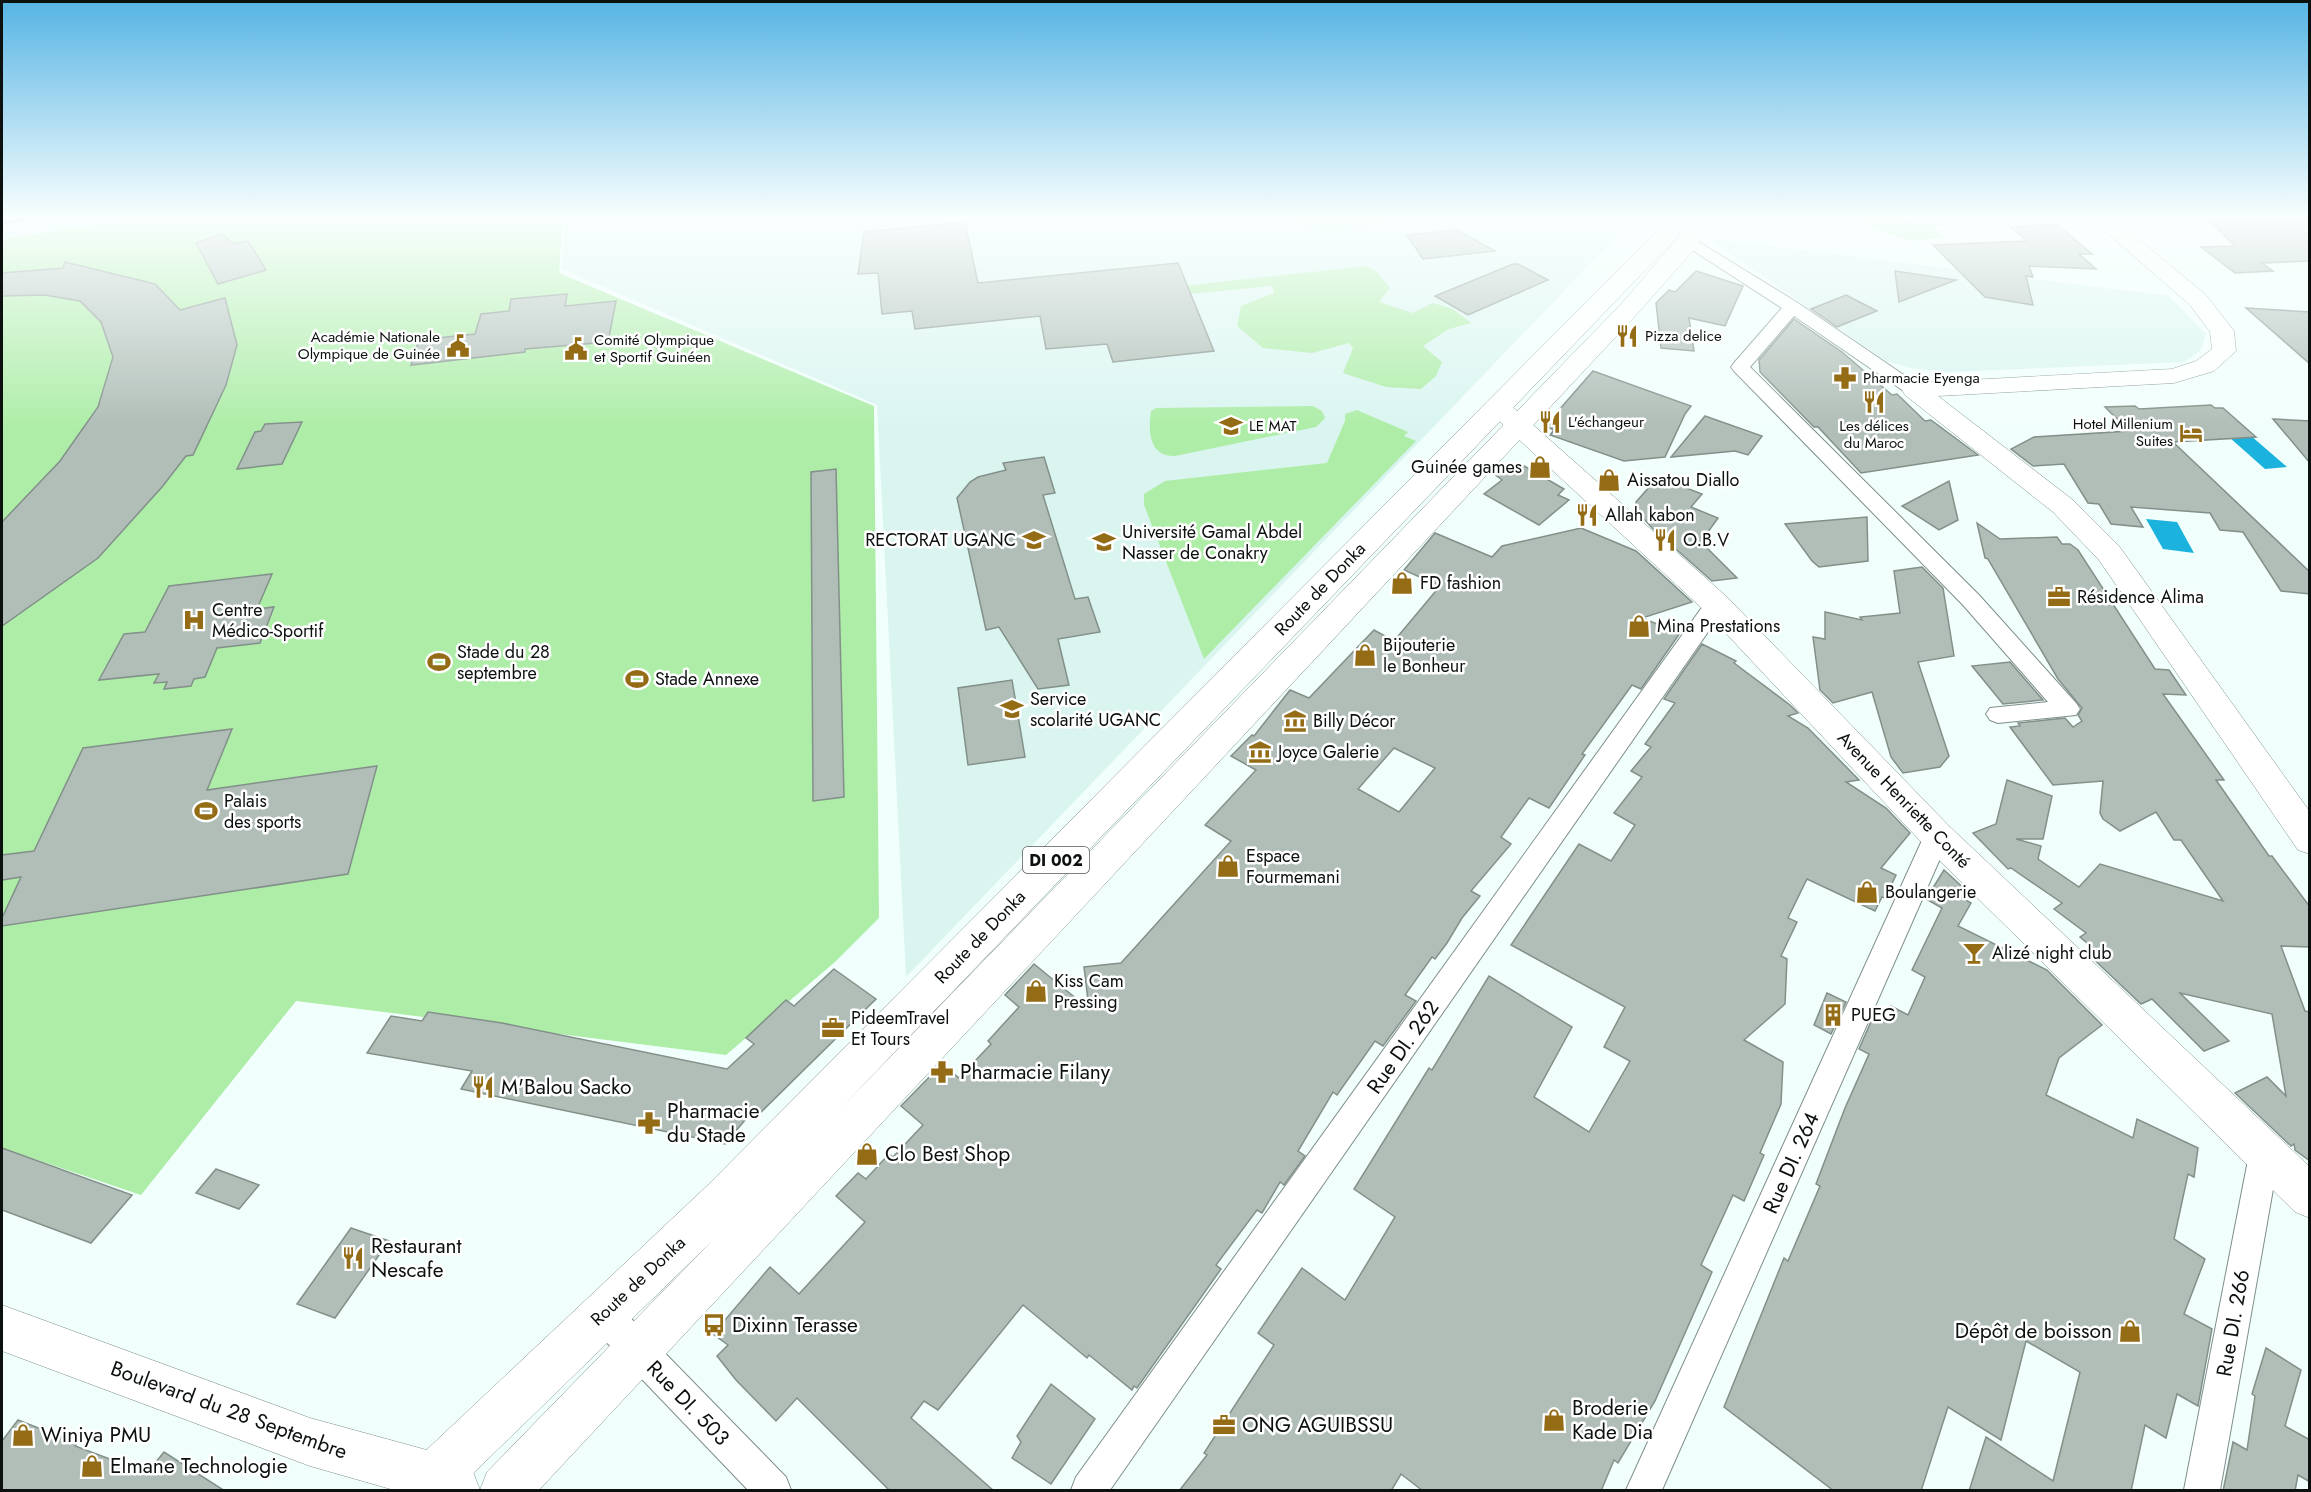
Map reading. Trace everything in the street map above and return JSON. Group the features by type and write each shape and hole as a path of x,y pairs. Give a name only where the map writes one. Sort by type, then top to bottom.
{"main road":[{"name":"Route de Donka","path":"437,1486 603,1314 723,1200 1507,415 1620,288"},
{"path":"1914,390 2174,376 2205,366 2224,351 2222,331 2198,300 2183,288"},
{"path":"1914,390 2063,506 2109,554 2310,840"},
{"name":"Route de Donka","path":"506,1491 1495,450 1507,415"},
{"name":"Avenue Henriette Conté","path":"1507,415 1716,604 1938,836 2264,1155 2310,1197"},
{"name":"Boulevard du 28 Septembre","path":"2,1328 310,1442 437,1486"}],"street":[{"path":"1768,288 1792,307 1914,390"},
{"path":"1792,307 1740,367 1971,600 2068,709 1998,714"},
{"name":"Rue DI. 262","path":"1089,1491 1716,604"},
{"name":"Rue DI. 264","path":"1644,1491 1938,836"},
{"name":"Rue DI. 266","path":"2202,1491 2264,1155"},
{"name":"Rue DI. 503","path":"603,1314 773,1491"}],"shaded area":[{"name":"Université Gamal Abdel Nasser de Conakry","path":"605,288 1567,288 906,977 877,405"},
{"path":"1779,288 2102,288 2169,296 2206,334 2200,351 2184,362 1949,372 1911,368 1886,361"}],"green space":[{"name":"Stade du 28 septembre","path":"2,288 594,288 874,406 879,918 835,962 726,1055 296,1001 141,1195 2,1148"},
{"path":"1174,288 1255,288 1179,295"},
{"path":"1272,288 1390,288 1379,302 1413,313 1433,303 1453,309 1471,323 1449,329 1423,346 1442,362 1436,376 1421,389 1386,387 1343,373 1353,348 1349,343 1312,353 1263,348 1237,326 1241,306 1274,293"},
{"path":"1313,406 1322,411 1325,418 1316,427 1175,456 1160,452 1155,447 1150,434 1151,411 1156,408"},
{"path":"1357,410 1408,432 1404,436 1416,441 1204,659 1144,505 1144,494 1165,481 1327,463 1345,421 1345,414"}],"water":[{"path":"2250,435 2287,467 2265,469 2229,437"},
{"path":"2146,519 2177,522 2194,553 2163,549"}],"building":[{"path":"2,288 158,288 180,310 225,298 237,345 226,385 193,455 186,456 162,487 98,558 2,626 2,522 60,461 98,407 113,357 101,322 80,301 45,295 2,296"},
{"path":"879,288 1188,288 1214,351 1113,362 1107,344 1046,349 1040,316 915,329 912,311 882,314"},
{"path":"1455,288 1531,288 1468,315 1435,296"},
{"path":"1679,288 1742,288 1725,326 1689,318 1694,351 1661,348 1656,303 1669,290 1675,292"},
{"path":"1897,288 1936,288 1899,302"},
{"path":"1976,288 2029,288 2033,305 1985,297"},
{"path":"567,294 565,306 616,301 608,342 525,349 525,352 411,365 419,340 475,334 481,314 509,311 511,299"},
{"path":"1846,295 1877,311 1837,327 1811,309"},
{"path":"2246,308 2310,312 2310,364"},
{"path":"1794,319 1842,352 1892,395 1897,394 1925,421 1931,420 1978,455 1861,473 1818,427 1814,427 1760,372 1759,360"},
{"path":"1593,371 1691,406 1665,457 1624,461 1550,435 1554,430 1545,426"},
{"path":"2211,405 2215,408 2223,408 2256,437 2173,442 2310,572 2310,594 2281,591 2243,532 2220,530 2210,513 2131,507 2143,527 2111,524 2099,504 2088,503 2064,464 2033,466 2011,449 2034,437 2129,431 2105,407 2135,406 2139,409"},
{"path":"1705,416 1762,436 1748,455 1735,451 1671,457"},
{"path":"2273,419 2310,421 2310,463"},
{"path":"302,422 282,464 237,469 255,432 261,431 265,424"},
{"path":"1044,457 1055,493 1043,495 1075,599 1088,597 1100,632 1058,639 1069,685 1038,689 999,627 986,630 957,498 970,482 978,477 1006,470 1003,463"},
{"path":"1519,463 1564,489 1558,495 1569,500 1539,525 1484,494 1502,480 1493,473"},
{"path":"836,469 844,797 813,801 811,472"},
{"path":"1658,477 1702,494 1691,507 1718,518 1697,547 1705,546 1737,578 1712,581 1652,528 1636,510 1636,502"},
{"path":"1949,481 1958,520 1939,530 1902,506"},
{"path":"1867,517 1868,561 1819,567 1785,524"},
{"path":"1977,523 2000,539 2057,537 2062,544 2070,544 2078,550 2155,669 2169,670 2186,695 2163,694 2224,780 2216,780 2269,856 2272,856 2310,907 2310,947 2281,946 2305,1011 2310,1012 2310,1161 2295,1150 2294,1144 2291,1146 2235,1093 2267,1077 2286,1096 2272,1014 2180,993 2229,1041 2204,1051 2152,999 2141,1004 2086,952 2093,948 2080,937 2086,933 2054,909 2062,903 2011,868 2008,869 1973,833 1996,824 2007,780 2052,796 2043,839 2016,839 2041,846 2038,859 2079,887 2100,864 2223,901 2181,840 2174,840 2156,812 2120,831 2103,819 2100,813 2103,781 2053,785 2010,727 2020,726 2018,723 2065,718 2073,727 2082,721 2078,715 2082,708 2058,679 1988,559 1985,558"},
{"path":"1581,528 1636,551 1692,602 1642,618 1680,633 1641,689 1632,685 1582,754 1585,755 1549,808 1529,798 1501,837 1511,844 1471,891 1480,896 1462,918 1435,959 1432,957 1405,995 1416,1001 1383,1046 1375,1041 1337,1095 1333,1092 1298,1151 1305,1156 1284,1185 1280,1182 1262,1213 1257,1210 1216,1265 1221,1269 1137,1388 1134,1386 1132,1390 1089,1355 1087,1358 1023,1305 938,1410 924,1401 911,1418 994,1491 890,1491 797,1398 776,1421 736,1380 717,1356 728,1345 713,1334 770,1267 799,1294 865,1222 836,1196 858,1173 866,1179 889,1154 893,1157 923,1125 901,1106 942,1064 959,1078 991,1044 988,1041 1019,1007 1005,995 1034,964 1089,1009 1084,967 1121,963 1231,841 1205,825 1256,770 1231,756 1252,735 1254,736 1290,690 1309,698 1374,630 1394,641 1440,586 1404,570 1435,533 1492,557 1502,546","holes":["1394,748 1435,768 1399,812 1358,789"]},
{"path":"1922,567 1943,588 1954,656 1918,662 1949,756 1940,767 1903,773 1891,757 1872,692 1833,703 1820,690 1813,637 1825,639 1825,612 1862,620 1860,617 1900,613 1894,571"},
{"path":"272,574 257,609 274,607 260,643 217,648 205,677 194,679 191,686 164,689 167,682 154,683 159,674 99,680 124,634 145,632 169,586"},
{"path":"1702,644 1736,661 1734,663 1790,705 1798,713 1788,716 1808,728 1859,780 1846,782 1886,808 1910,833 1881,868 1896,875 1885,898 1882,897 1875,911 1807,879 1788,918 1797,922 1781,956 1787,959 1785,1004 1744,1040 1783,1062 1781,1104 1760,1153 1764,1155 1744,1201 1733,1195 1701,1265 1712,1272 1655,1401 1618,1463 1614,1460 1601,1491 1423,1491 1401,1474 1391,1491 1179,1491 1207,1455 1204,1453 1274,1345 1258,1333 1302,1268 1345,1300 1395,1217 1354,1189 1429,1068 1432,1070 1489,976 1572,1027 1534,1097 1589,1132 1630,1061 1604,1047 1625,1007 1511,945 1579,844 1611,861 1635,825 1614,813 1642,777 1631,771 1651,747 1645,744 1675,703 1664,699"},
{"path":"2010,662 2043,700 2003,704 1972,666"},
{"path":"1012,680 1025,757 968,765 958,688"},
{"name":"Palais des sports","path":"232,729 207,790 377,766 348,874 2,926 2,918 21,877 2,880 2,855 34,851 83,748"},
{"path":"1944,870 1967,891 1962,898 1971,903 1958,926 2047,970 2102,1025 2059,1058 2046,1095 2133,1138 2137,1119 2198,1148 2194,1177 2188,1174 2174,1239 2205,1259 2184,1314 2212,1329 2198,1406 2177,1394 2166,1438 2145,1425 2131,1491 1969,1491 1986,1437 2053,1481 2080,1372 2026,1341 2001,1440 1948,1407 1921,1491 1834,1491 1724,1407 1784,1258 1788,1261 1820,1186 1816,1184 1845,1108 1869,1054 1859,1049 1873,1017 1884,1022 1891,1006 1908,1015 1925,977 1912,970 1942,908 1926,899"},
{"path":"834,969 876,999 756,1117 751,1113 725,1144 461,1089 472,1071 367,1053 391,1016 422,1021 428,1012 502,1023 727,1069 754,1044 746,1038 786,1000 794,1006"},
{"name":"PUEG","path":"1827,993 1846,1002 1831,1034 1814,1025"},
{"path":"2,1148 132,1195 91,1243 2,1210"},
{"path":"216,1169 259,1185 239,1209 196,1193"},
{"path":"351,1228 389,1241 335,1318 297,1304"},
{"path":"2266,1348 2301,1370 2285,1426 2310,1440 2310,1482 2298,1475 2295,1491 2223,1491 2233,1442 2247,1450 2255,1396 2252,1394"},
{"path":"1051,1384 1095,1419 1051,1484 1012,1458 1021,1442 1017,1436"},
{"path":"18,1420 77,1443 75,1446 147,1473 164,1452 225,1491 2,1491 2,1441"}],"place":[{"name":"Pizza delice","path":"1627,336"},
{"name":"Académie Nationale Olympique de Guinée","path":"458,346"},
{"name":"Comité Olympique et Sportif Guinéen","path":"576,349"},
{"name":"Pharmacie Eyenga","path":"1845,378"},
{"name":"Les délices du Maroc","path":"1874,402"},
{"name":"L'échangeur","path":"1550,422"},
{"name":"LE MAT","path":"1231,426"},
{"name":"Hotel Millenium Suites","path":"2191,433"},
{"name":"Guinée games","path":"1540,467"},
{"name":"Aissatou Diallo","path":"1609,480"},
{"name":"Allah kabon","path":"1587,515"},
{"name":"RECTORAT UGANC","path":"1034,540"},
{"name":"O.B.V","path":"1665,540"},
{"name":"Université Gamal Abdel Nasser de Conakry","path":"1104,542"},
{"name":"FD fashion","path":"1402,583"},
{"name":"Résidence Alima","path":"2059,597"},
{"name":"Centre Médico-Sportif","path":"194,620"},
{"name":"Mina Prestations","path":"1639,626"},
{"name":"Bijouterie le Bonheur","path":"1365,655"},
{"name":"Stade du 28 septembre","path":"439,662"},
{"name":"Stade Annexe","path":"637,679"},
{"name":"Service scolarité UGANC","path":"1012,709"},
{"name":"Billy Décor","path":"1295,721"},
{"name":"Joyce Galerie","path":"1260,752"},
{"name":"Palais des sports","path":"206,811"},
{"name":"Espace Fourmemani","path":"1228,866"},
{"name":"Boulangerie","path":"1867,892"},
{"name":"Alizé night club","path":"1974,953"},
{"name":"Kiss Cam Pressing","path":"1036,991"},
{"name":"PUEG","path":"1833,1015"},
{"name":"PideemTravel Et Tours","path":"833,1028"},
{"name":"Pharmacie Filany","path":"942,1072"},
{"name":"M'Balou Sacko","path":"483,1087"},
{"name":"Pharmacie du Stade","path":"649,1123"},
{"name":"Clo Best Shop","path":"867,1154"},
{"name":"Restaurant Nescafe","path":"353,1258"},
{"name":"Dixinn Terasse","path":"714,1325"},
{"name":"Dépôt de boisson","path":"2130,1331"},
{"name":"Broderie Kade Dia","path":"1554,1420"},
{"name":"ONG AGUIBSSU","path":"1224,1425"},
{"name":"Winiya PMU","path":"23,1435"},
{"name":"Elmane Technologie","path":"92,1466"}]}
